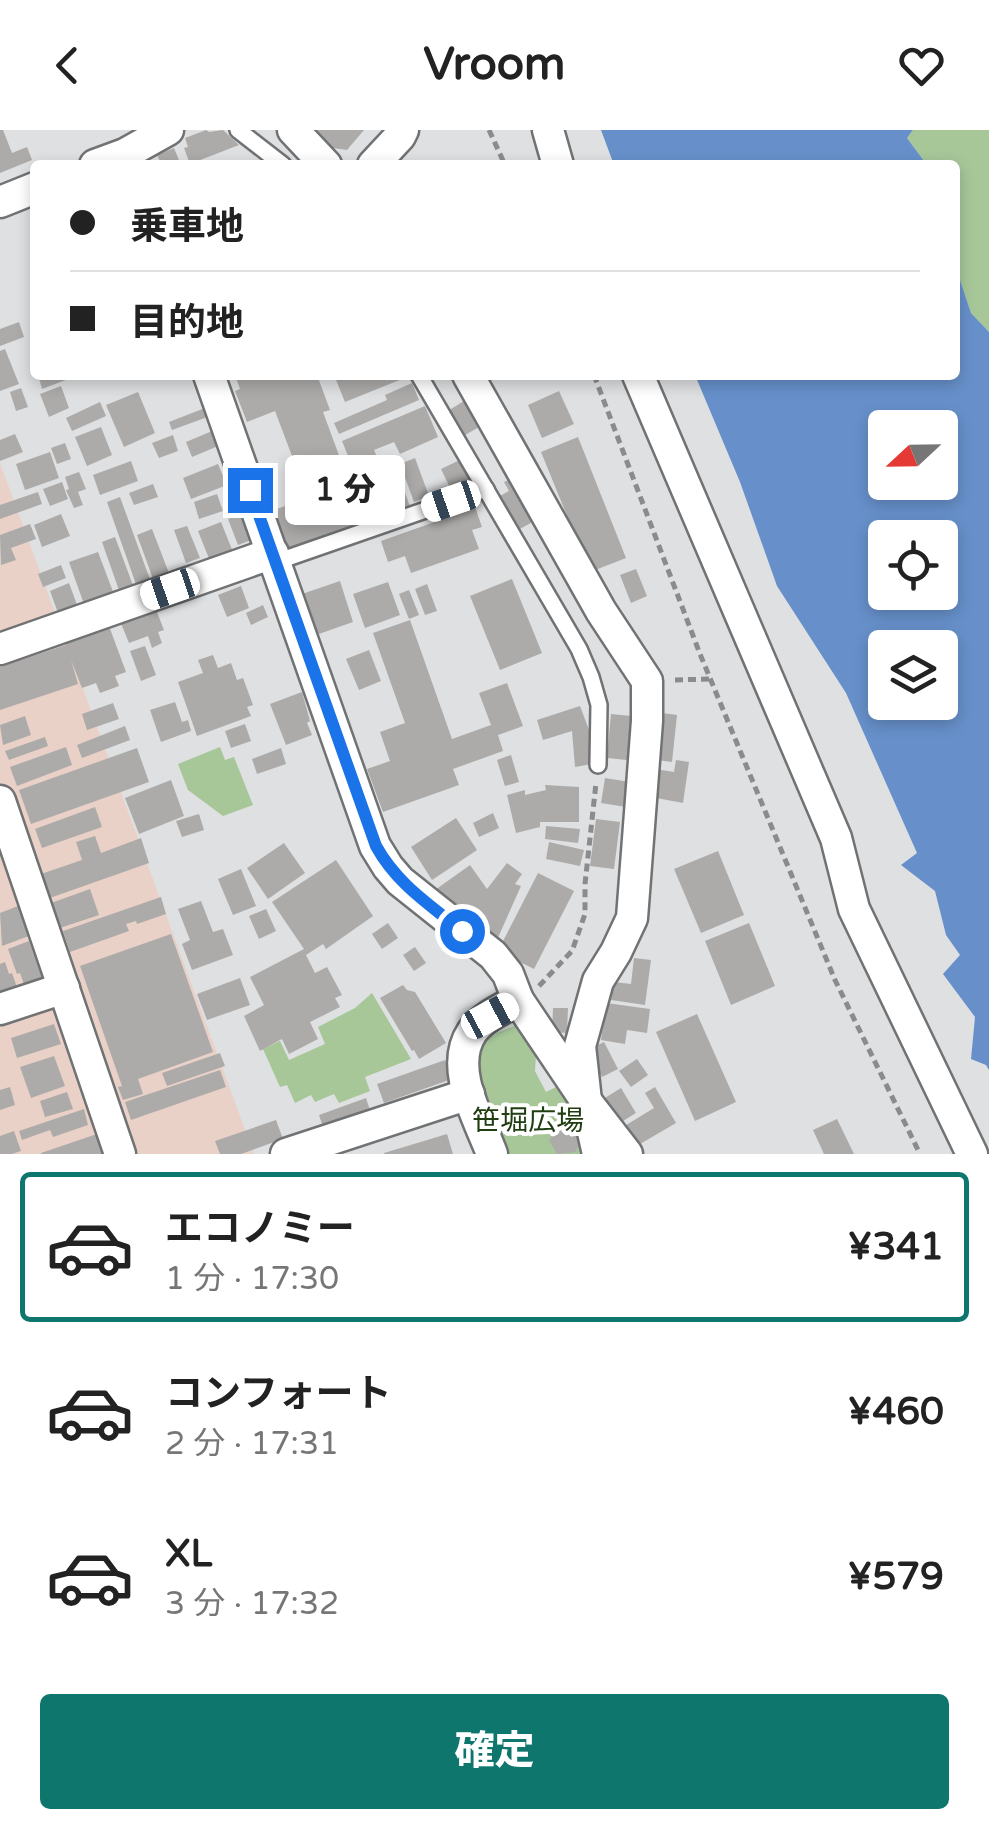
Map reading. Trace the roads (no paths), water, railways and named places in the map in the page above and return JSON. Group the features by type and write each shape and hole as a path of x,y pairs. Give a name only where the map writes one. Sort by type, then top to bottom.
{"street":[{"path":"124,150 168,130"},
{"path":"293,130 321,160"},
{"path":"377,160 403,130"},
{"path":"548,130 557,160"},
{"path":"0,202 30,190"},
{"path":"211,380 376,846 400,882 493,955 508,974 518,1000 586,1101 628,1154"},
{"path":"471,380 601,612 647,681 632,918 598,981 580,1046 586,1101 598,1154"},
{"path":"640,380 836,838 854,909 972,1154"},
{"path":"0,649 274,557"},
{"path":"0,800 120,1154"},
{"path":"0,1009 64,988"},
{"path":"492,1154 462,1069 464,1050 473,1032 490,1016 518,1000"},
{"path":"286,1154 470,1094"}],"lane":[{"path":"238,130 277,160"},
{"path":"422,380 592,677 599,705 598,765"},
{"path":"274,557 486,489"}],"water":[{"path":"601,130 913,130 907,138 923,160 612,160"},
{"path":"960,280 971,313 989,332 989,1070 971,1059 975,1017 943,974 960,955 946,935 935,891 901,865 917,853 846,693 777,586 740,482 697,380 960,380"}],"park label":[{"name":"笹堀広場","path":"528,1121"}]}
